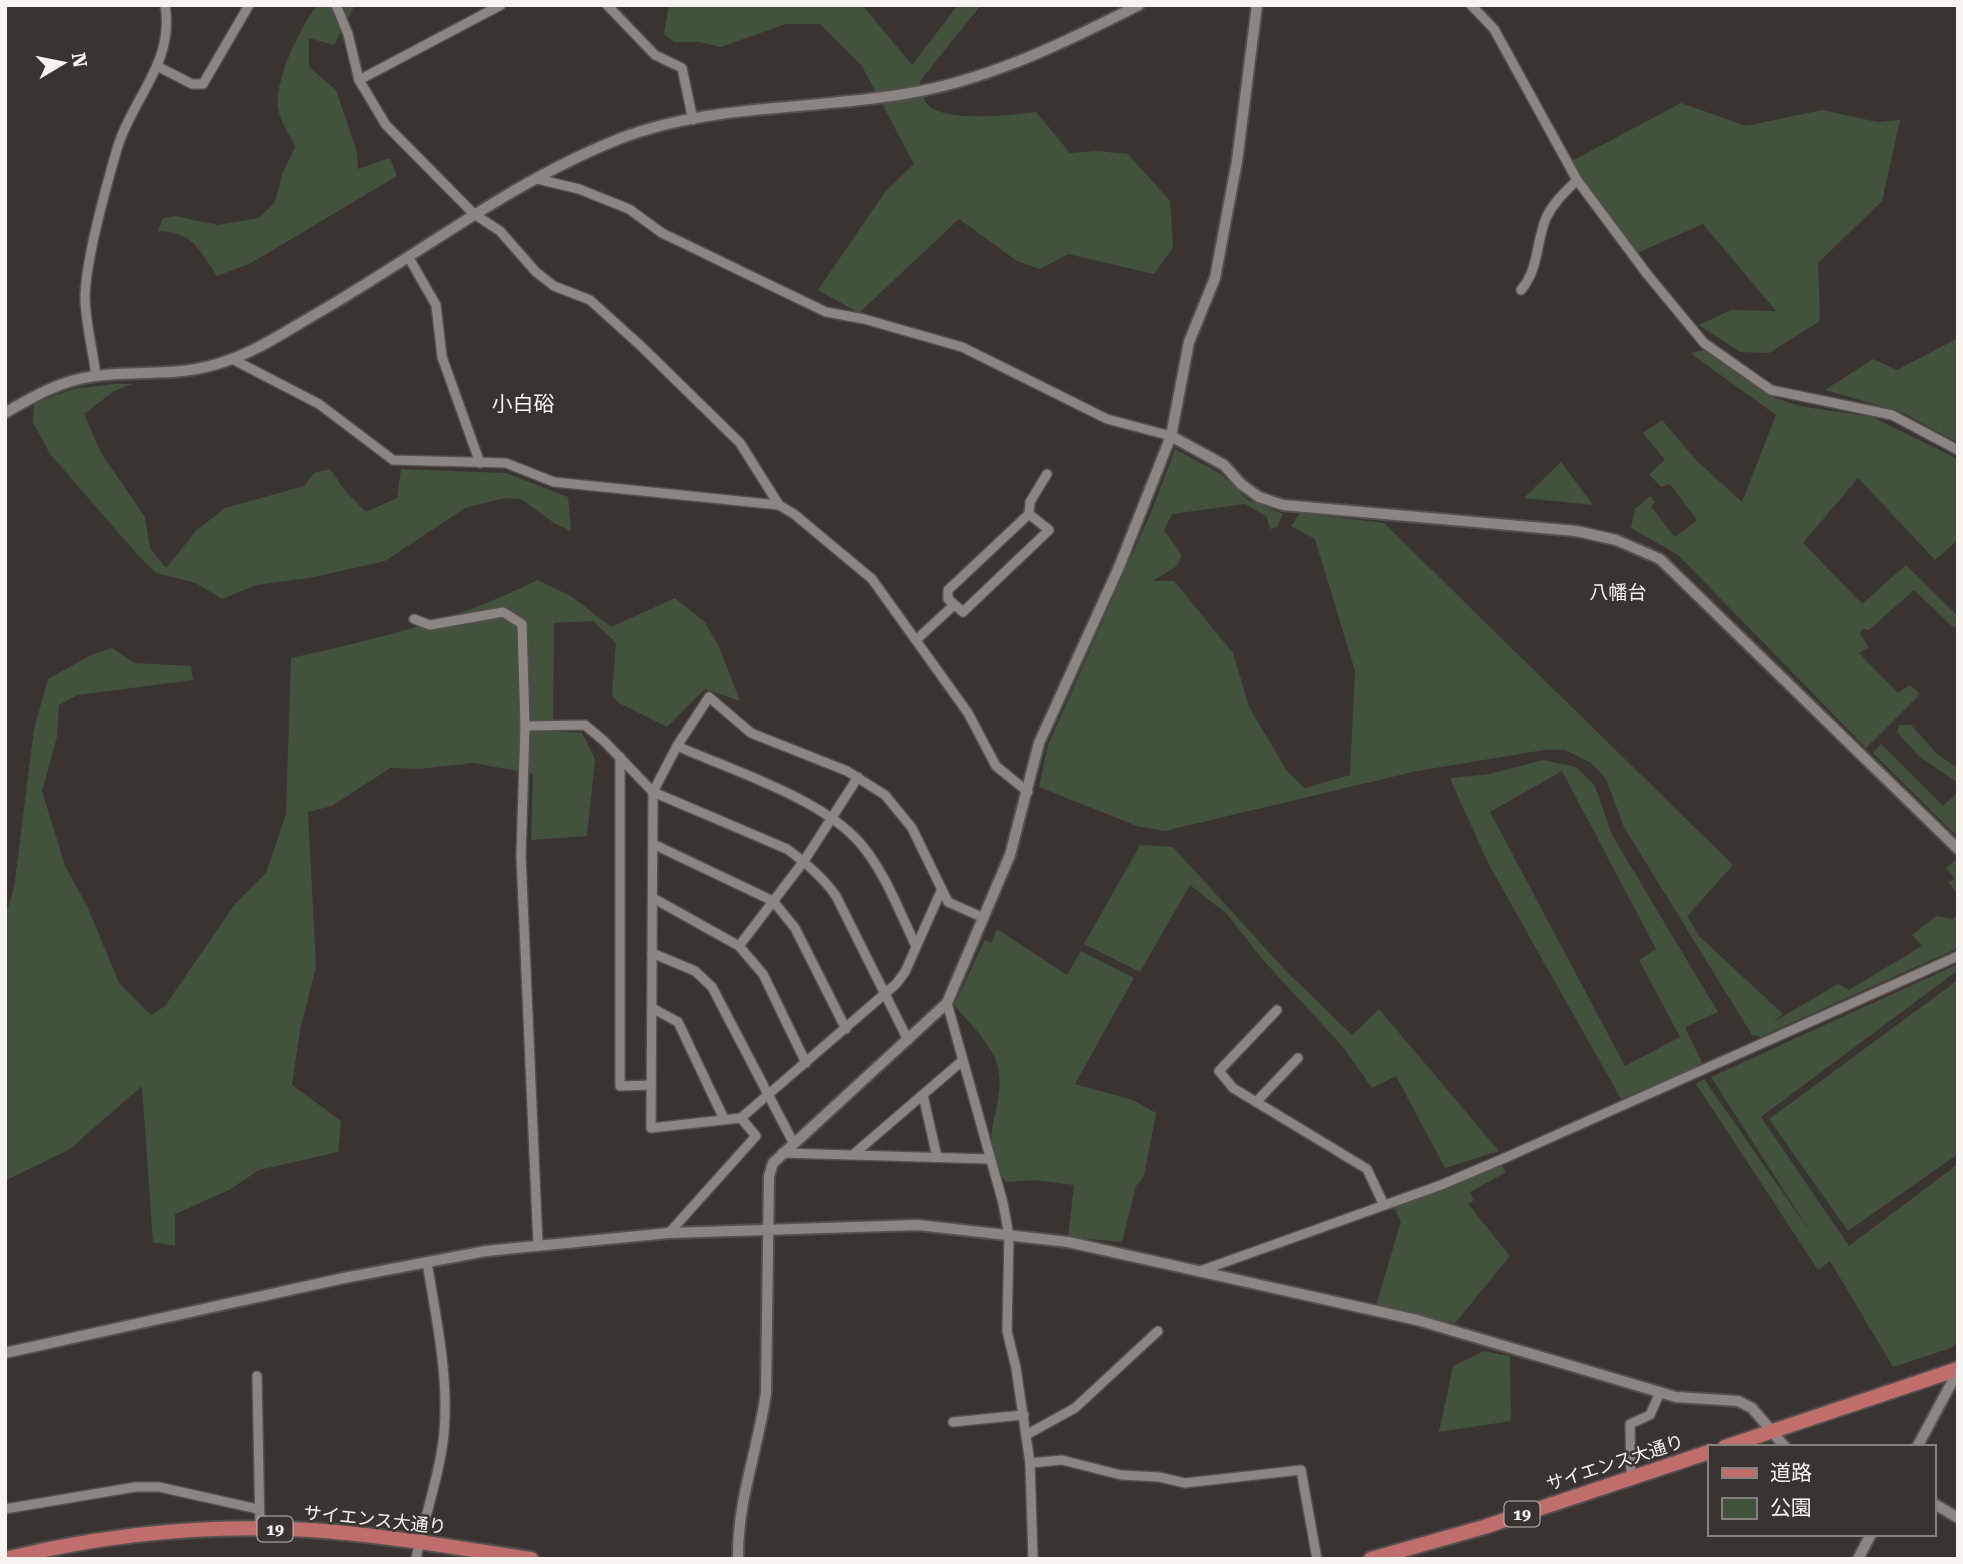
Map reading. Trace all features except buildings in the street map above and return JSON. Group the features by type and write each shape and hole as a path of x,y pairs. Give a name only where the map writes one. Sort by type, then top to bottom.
{"main road":[{"path":"1731,1445 1958,1370"},
{"name":"サイエンス大通り","path":"1371,1559 1421,1546 1708,1452"},
{"name":"サイエンス大通り","path":"5,1559 66,1545 144,1534 260,1529 331,1532 531,1559"}],"street":[{"path":"96,376 85,296 93,251 118,147 157,66 169,29 165,5"},
{"path":"157,66 192,84 203,84 249,5"},
{"path":"336,5 348,34 359,80 386,125 474,214 500,231 536,272 554,286 590,300 642,347 740,443 779,506"},
{"path":"359,80 501,5"},
{"path":"607,5 655,55 682,68 693,120"},
{"path":"5,413 48,389 96,376 171,374 232,359 363,287 474,214 537,179 619,139 693,120 865,100 948,85 1083,34 1139,5"},
{"path":"738,1559 742,1496 762,1422 766,1393 769,1176 773,1163 947,1003 984,918 1010,855 1039,743 1119,567 1171,436 1189,342 1215,278 1237,161 1256,5"},
{"path":"1471,5 1494,29 1577,180 1695,334 1771,390 1892,415 1958,450"},
{"path":"537,179 579,190 629,209 662,233 826,312 864,319 962,347 1107,419 1171,436 1224,465 1241,484 1259,497 1283,505 1576,531 1616,540 1660,559 1958,849"},
{"path":"1521,290 1534,267 1545,220 1555,202 1577,180"},
{"path":"409,258 436,305 443,357 480,463"},
{"path":"232,359 319,404 393,460 506,463 554,482 779,506 794,513 872,579 968,713 996,766 1028,792"},
{"path":"1029,514 1049,530 963,612 948,599 948,590 1029,514 1030,502 1047,474"},
{"path":"916,640 954,605"},
{"path":"414,619 430,625 503,612 522,624 525,726 521,856 538,1245"},
{"path":"942,891 905,972 885,995 768,1097 741,1118 651,1128 653,792 677,746 709,697 751,733 858,777 873,786 898,808 912,828 948,902 984,918"},
{"path":"525,726 585,725 653,792 788,849 804,861 827,882 836,896 908,1040"},
{"path":"677,746 832,817 868,853 916,946"},
{"path":"620,757 620,1086 651,1085"},
{"path":"739,946 804,861 858,777"},
{"path":"653,844 772,901 795,928 846,1029"},
{"path":"653,898 739,946 763,974 806,1063"},
{"path":"652,953 695,971 712,986 793,1142"},
{"path":"1200,1271 1384,1205 1507,1157 1958,956"},
{"path":"947,1003 1003,1203 1009,1236 1007,1331 1024,1415 1030,1463 1033,1559"},
{"path":"653,1008 678,1022 724,1119"},
{"path":"1277,1010 1219,1070 1234,1088 1371,1172 1384,1205"},
{"path":"1256,1102 1298,1058"},
{"path":"855,1153 962,1061"},
{"path":"923,1095 937,1157"},
{"path":"669,1233 756,1136 741,1118"},
{"path":"782,1153 855,1153 989,1159"},
{"path":"5,1353 427,1262 538,1245 669,1233 918,1225 1068,1242 1417,1320 1675,1397 1738,1401 1748,1405 1783,1445"},
{"path":"416,1559 444,1437 446,1405 444,1371 427,1262"},
{"path":"1026,1435 1075,1408 1158,1331"},
{"path":"1918,1445 1958,1370"},
{"path":"257,1376 260,1529"},
{"path":"1631,1478 1630,1424 1650,1415 1660,1392"},
{"path":"953,1422 1024,1415"},
{"path":"1030,1463 1062,1460 1121,1475 1160,1477 1185,1483 1301,1470 1317,1559"},
{"path":"5,1509 135,1487 170,1489 258,1510"},
{"path":"1935,1504 1958,1518"},
{"path":"1858,1559 1870,1536"}],"green space":[{"path":"317,5 355,5 334,45 309,38 309,67 336,90 357,152 358,169 390,158 397,176 251,263 217,276 188,239 170,232 158,231 163,218 175,216 218,225 259,218 275,202 282,175 295,147 279,112 280,82 296,40"},
{"path":"669,5 862,5 912,65 958,5 981,5 920,81 928,105 946,113 971,116 1036,112 1070,153 1096,151 1128,154 1170,201 1173,248 1154,274 1068,254 1040,269 1017,261 959,219 859,313 818,290 885,192 914,164 862,66 820,24 786,24 721,47 699,42 674,42 664,34"},
{"path":"1681,103 1746,126 1822,110 1877,122 1900,120 1882,201 1818,263 1820,321 1769,353 1740,352 1699,325 1731,310 1776,311 1703,224 1637,253 1570,162"},
{"path":"1958,338 1958,443 1902,412 1825,390 1873,359 1897,370"},
{"path":"1704,350 1770,396 1799,406 1872,417 1958,459 1958,540 1935,560 1858,478 1803,543 1862,604 1906,565 1958,616 1958,625 1954,628 1914,590 1869,630 1862,629 1860,634 1869,647 1859,653 1898,693 1910,685 1920,694 1866,748 1678,555 1631,528 1635,509 1650,496 1655,502 1651,507 1675,537 1697,520 1670,484 1661,487 1649,474 1665,460 1643,433 1662,420 1696,460 1742,502 1776,415 1690,353"},
{"path":"132,384 114,391 84,414 101,453 145,517 150,548 166,568 196,531 225,508 304,486 314,473 330,469 346,492 366,512 397,498 401,469 506,473 568,497 571,531 554,523 521,499 505,498 465,508 385,561 309,578 256,585 222,599 196,583 156,573 50,454 33,423 34,403 74,389"},
{"path":"1175,449 1221,474 1248,500 1283,514 1277,527 1270,529 1267,517 1245,504 1172,514 1164,530 1182,555 1177,566 1153,581 1174,581 1233,653 1249,707 1287,771 1305,788 1350,775 1355,671 1315,539 1291,526 1300,513 1384,523 1733,865 1687,916 1699,936 1783,1014 1772,1023 1838,984 1849,990 1922,946 1912,935 1936,916 1953,919 1958,915 1958,948 1760,1037 1752,1035 1624,827 1606,779 1591,763 1565,750 1544,750 1417,771 1165,831 1137,826 1039,787 1048,745 1154,505"},
{"path":"1561,462 1593,505 1524,498"},
{"path":"537,580 571,596 611,627 675,598 705,622 719,647 740,701 705,689 667,727 619,703 612,695 616,643 593,621 554,623 553,731 582,733 595,759 587,836 531,840 533,774 474,763 419,769 390,768 332,806 308,812 316,967 300,1030 292,1085 341,1121 338,1152 259,1170 229,1190 175,1214 175,1246 153,1242 142,1086 70,1149 5,1181 5,917 14,888 34,729 48,679 93,654 112,648 134,663 191,666 193,680 78,695 59,705 57,737 42,791 65,866 88,908 119,983 151,1015 165,1006 235,904 266,873 286,814 291,658 386,636 447,617"},
{"path":"1900,725 1911,725 1938,755 1958,768 1958,783 1919,756 1897,732"},
{"path":"1881,744 1943,806 1958,792 1958,837 1873,753"},
{"path":"1543,760 1576,767 1595,786 1612,835 1718,1012 1685,1027 1703,1065 1621,1099 1488,863 1451,778 1490,774","holes":["1562,771 1656,949 1639,960 1680,1037 1625,1066 1490,812"]},
{"path":"1140,845 1173,847 1285,970 1352,1035 1379,1009 1499,1151 1445,1168 1396,1076 1372,1088 1343,1047 1263,960 1227,914 1190,885 1140,972 1084,944"},
{"path":"1955,860 1958,863 1958,894 1948,882 1955,879 1946,868"},
{"path":"997,929 1067,975 1081,951 1134,978 1075,1084 1133,1100 1156,1113 1144,1176 1136,1186 1122,1242 1068,1237 1074,1185 1034,1180 1006,1182 997,1168 991,1139 1000,1082 998,1067 986,1042 954,1005 985,940 991,943"},
{"path":"1958,964 1958,970 1761,1117 1849,1246 1958,1164 1958,1342 1951,1348 1893,1367 1830,1261 1818,1270 1696,1084 1704,1079 1813,1236 1711,1077"},
{"path":"1958,980 1958,1154 1848,1231 1769,1119"},
{"path":"1502,1165 1506,1172 1470,1192 1474,1200 1468,1204 1510,1256 1455,1323 1376,1306 1401,1221 1394,1208"},
{"path":"1484,1351 1510,1356 1511,1421 1439,1432 1453,1366"}],"district":[{"name":"小白硲","path":"523,404"},
{"name":"八幡台","path":"1618,592"}]}
